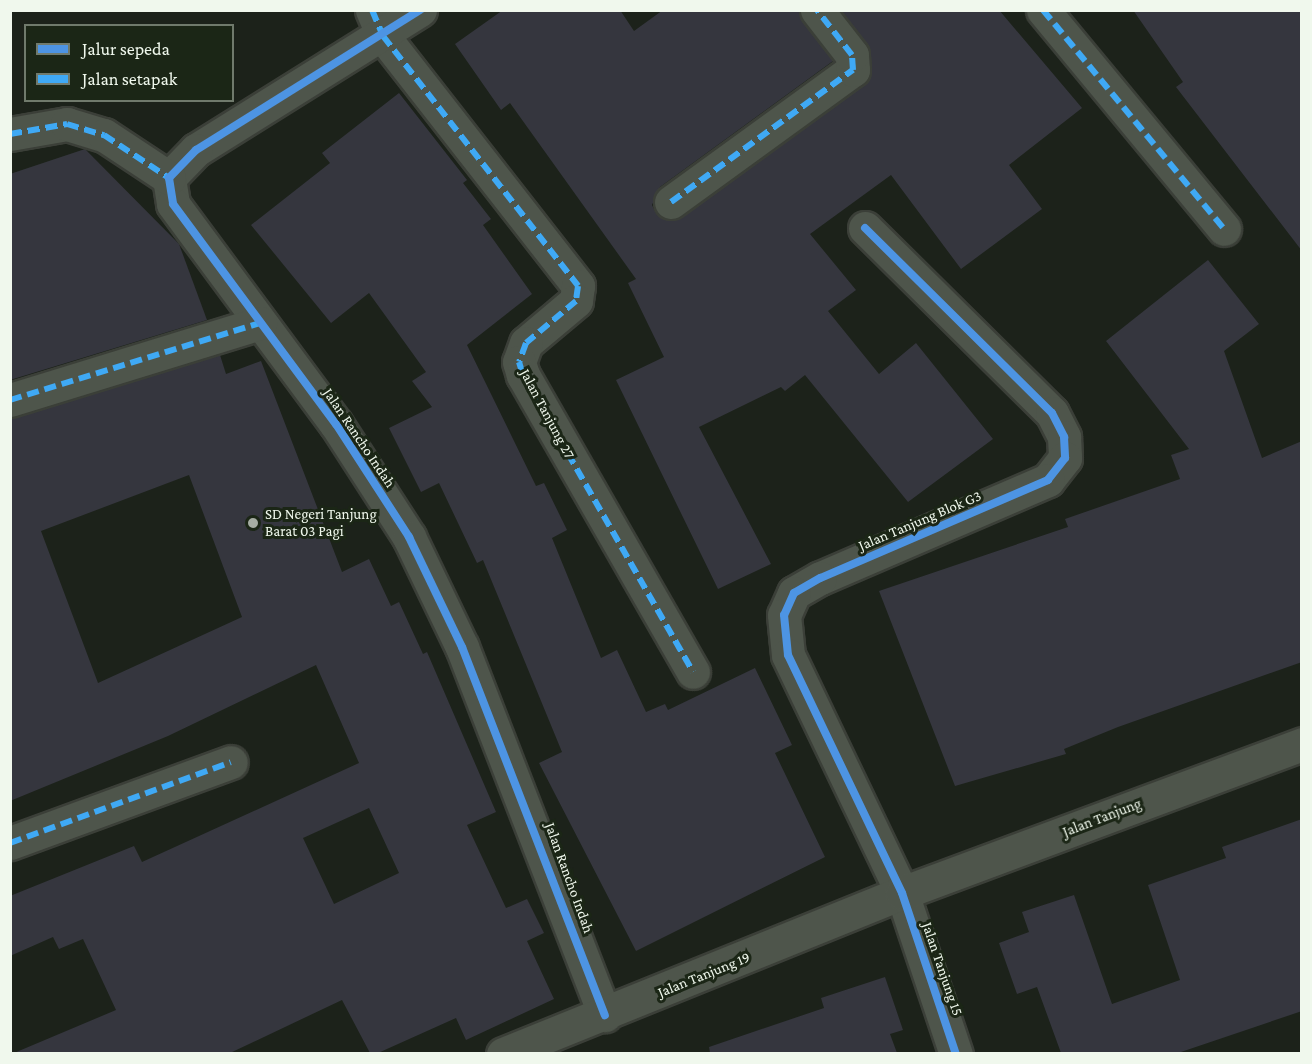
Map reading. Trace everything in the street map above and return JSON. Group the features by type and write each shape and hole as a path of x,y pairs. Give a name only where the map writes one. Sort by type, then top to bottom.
{"street":[{"path":"10,134 38,127 77,127 104,135 168,178 196,150 378,23 420,10"},
{"path":"671,202 853,70 852,55 818,10"},
{"path":"1043,10 1224,228"},
{"name":"Jalan Tanjung 27","path":"378,23 578,286 576,301 526,344 519,362 523,375 693,672"},
{"name":"Jalan Rancho Indah","path":"168,178 173,204 336,424 409,537 462,646 605,1015"},
{"name":"Jalan Tanjung Blok G3","path":"865,228 1052,413 1064,437 1065,458 1048,480 820,578 794,593 784,615 788,655 902,894"},
{"path":"10,400 260,323"},
{"name":"Jalan Tanjung","path":"902,894 1302,744"},
{"path":"10,843 231,762"},
{"name":"Jalan Tanjung 19","path":"503,1053 605,1015 902,894"},
{"name":"Jalan Tanjung 15","path":"902,894 956,1053"}],"building":[{"path":"503,10 620,10 634,31 663,10 799,10 833,61 660,187 652,205 656,213 672,221 870,78 867,44 841,10 999,10 1082,108 1009,165 1042,209 961,269 891,175 810,234 856,290 828,311 879,374 916,343 993,439 908,502 805,375 785,391 781,387 699,427 771,564 718,589 616,380 664,357 628,283 636,279 510,103 501,110 455,44"},
{"path":"1133,10 1302,10 1302,251 1176,87 1183,82"},
{"path":"399,93 467,180 463,183 491,219 483,225 532,294 467,345 536,486 544,483 567,530 552,538 601,658 617,650 646,712 665,704 668,710 755,668 792,745 775,753 825,857 636,951 539,763 562,752 483,560 477,563 439,483 421,492 389,428 432,407 412,381 426,372 369,293 331,323 251,225 330,163 322,153"},
{"path":"85,149 179,244 207,320 10,380 10,174"},
{"path":"1208,260 1259,324 1224,351 1262,458 1302,441 1302,662 1118,727 1064,749 1066,754 955,786 879,591 1068,527 1065,519 1180,479 1171,455 1189,449 1106,341"},
{"path":"220,355 226,374 261,361 342,572 369,559 391,606 399,602 423,654 427,652 496,812 467,825 506,908 527,899 544,933 527,941 554,999 466,1040 456,1018 378,1053 370,1053 342,1000 230,1053 14,1053 116,1010 83,939 59,949 53,937 10,956 10,896 134,846 142,862 359,763 316,665 168,736 10,801 10,418","holes":["189,475 242,617 98,683 41,531","369,808 399,873 334,904 303,838"]},
{"path":"1302,819 1302,1011 1178,1053 1061,1053 1037,987 1017,994 999,943 1029,932 1022,912 1074,895 1112,1004 1180,980 1148,885 1226,858 1222,847"},
{"path":"885,977 903,1030 890,1034 897,1053 710,1053 709,1047 824,1008 821,998"}],"marked path":[{"path":"372,10 383,36 578,286 576,301 526,343 519,362 523,375 693,672"},
{"path":"671,202 853,70 852,55 817,10"},
{"path":"1043,10 1224,229"},
{"path":"10,134 67,124 104,135 169,178"},
{"path":"10,400 260,323"},
{"path":"10,843 231,762"}],"cycle path":[{"path":"420,10 196,150 169,178 173,204 336,424 409,537 462,647 605,1015"},
{"path":"865,228 1052,413 1064,437 1065,458 1048,480 820,578 794,593 784,615 788,655 902,893 956,1054"}],"place":[{"name":"SD Negeri Tanjung Barat 03 Pagi","path":"253,523"}]}
